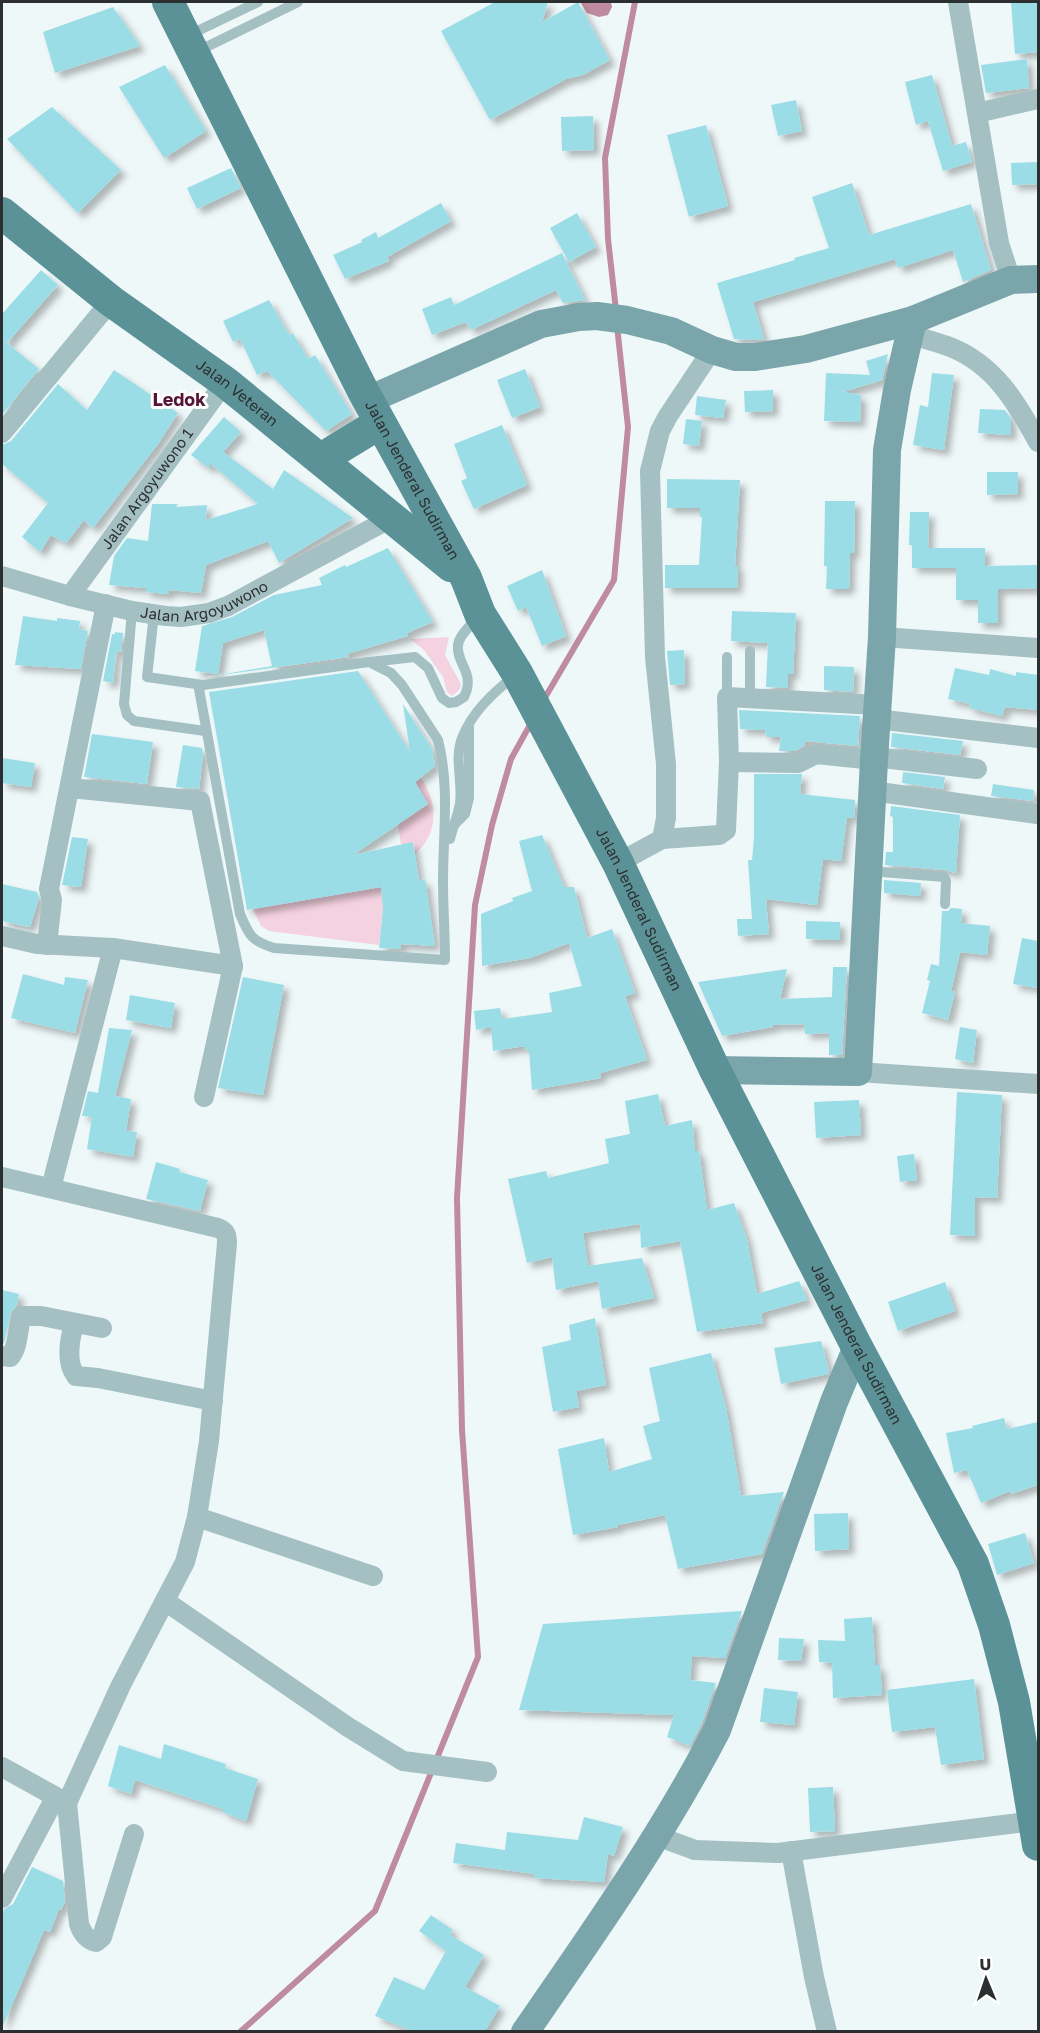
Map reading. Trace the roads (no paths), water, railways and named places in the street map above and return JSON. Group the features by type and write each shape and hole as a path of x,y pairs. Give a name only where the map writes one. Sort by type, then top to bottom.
{"main road":[{"name":"Jalan Jenderal Sudirman","path":"168,2 374,412 466,578 480,614 517,673 618,863 715,1070 857,1347 973,1564 994,1624 1014,1702 1036,1833"},
{"name":"Jalan Veteran","path":"2,213 111,301 225,382 466,578"},
{"path":"321,459 374,412"}],"street":[{"path":"958,2 999,243 1011,280"},
{"path":"976,113 1038,99"},
{"path":"374,412 541,324 562,319 597,316 627,320 670,331 712,350 736,357 773,356 911,327 1011,280 1038,279"},
{"path":"2,433 111,301"},
{"path":"911,327 988,370 1013,397 1038,442"},
{"path":"858,1072 882,637 887,450 911,327"},
{"path":"662,839 666,818 666,764 655,657 650,471 660,431 712,350"},
{"name":"Jalan Argoyuwono 1","path":"70,596 225,382"},
{"name":"Jalan Argoyuwono","path":"2,576 132,611 181,617 209,613 228,606 393,517"},
{"path":"47,945 52,900 49,889 106,604"},
{"path":"882,637 1038,648"},
{"path":"618,863 662,839 719,835 726,830 729,762 727,697 877,712 1038,738"},
{"path":"729,762 798,763 816,754 977,769"},
{"path":"70,788 200,801 233,966 204,1097"},
{"path":"872,791 1037,814"},
{"path":"2,936 47,945 113,948 233,966"},
{"path":"51,1188 113,948"},
{"path":"715,1070 858,1072 1038,1084"},
{"path":"2,1177 224,1230 227,1234 209,1441 197,1517 185,1562 61,1801 2,1898"},
{"path":"2,1356 10,1356 15,1351 18,1326 22,1316 41,1317 102,1328"},
{"path":"74,1323 70,1338 70,1368 76,1376 98,1377 213,1401"},
{"path":"525,2031 586,1945 657,1836 696,1771 717,1730 834,1402 857,1347"},
{"path":"197,1517 373,1576"},
{"path":"165,1602 348,1727 403,1761 487,1772"},
{"path":"2,1767 61,1801"},
{"path":"61,1801 79,1924 82,1933 91,1941 96,1942 102,1938 134,1834"},
{"path":"657,1836 695,1850 778,1853 1036,1833"},
{"path":"791,1851 814,1977 827,2031"}],"lane":[{"path":"191,44 258,2"},
{"path":"191,44 298,2"},
{"path":"132,611 124,688 127,715 134,721 205,731"},
{"path":"154,614 147,677 203,685 415,657 428,668 442,698 449,702 456,702 464,697 468,679 458,648 459,642 480,614"},
{"path":"750,651 750,698"},
{"path":"727,657 727,697"},
{"path":"203,685 199,688 205,731 240,914 248,933 261,944 274,948 445,960 443,881 446,827 444,774 438,740 402,685 373,661"},
{"path":"445,854 460,803 461,740 473,715 517,673"},
{"path":"868,871 944,877 946,882 945,904"}],"waterway":[{"path":"616,310 608,239 605,158 635,2"},
{"path":"543,701 614,580 628,427 617,326"},
{"path":"240,2032 375,1911 478,1657 462,1430 457,1198 475,905 492,825 511,759 531,723"}],"district":[{"name":"Ledok","path":"179,400"}]}
